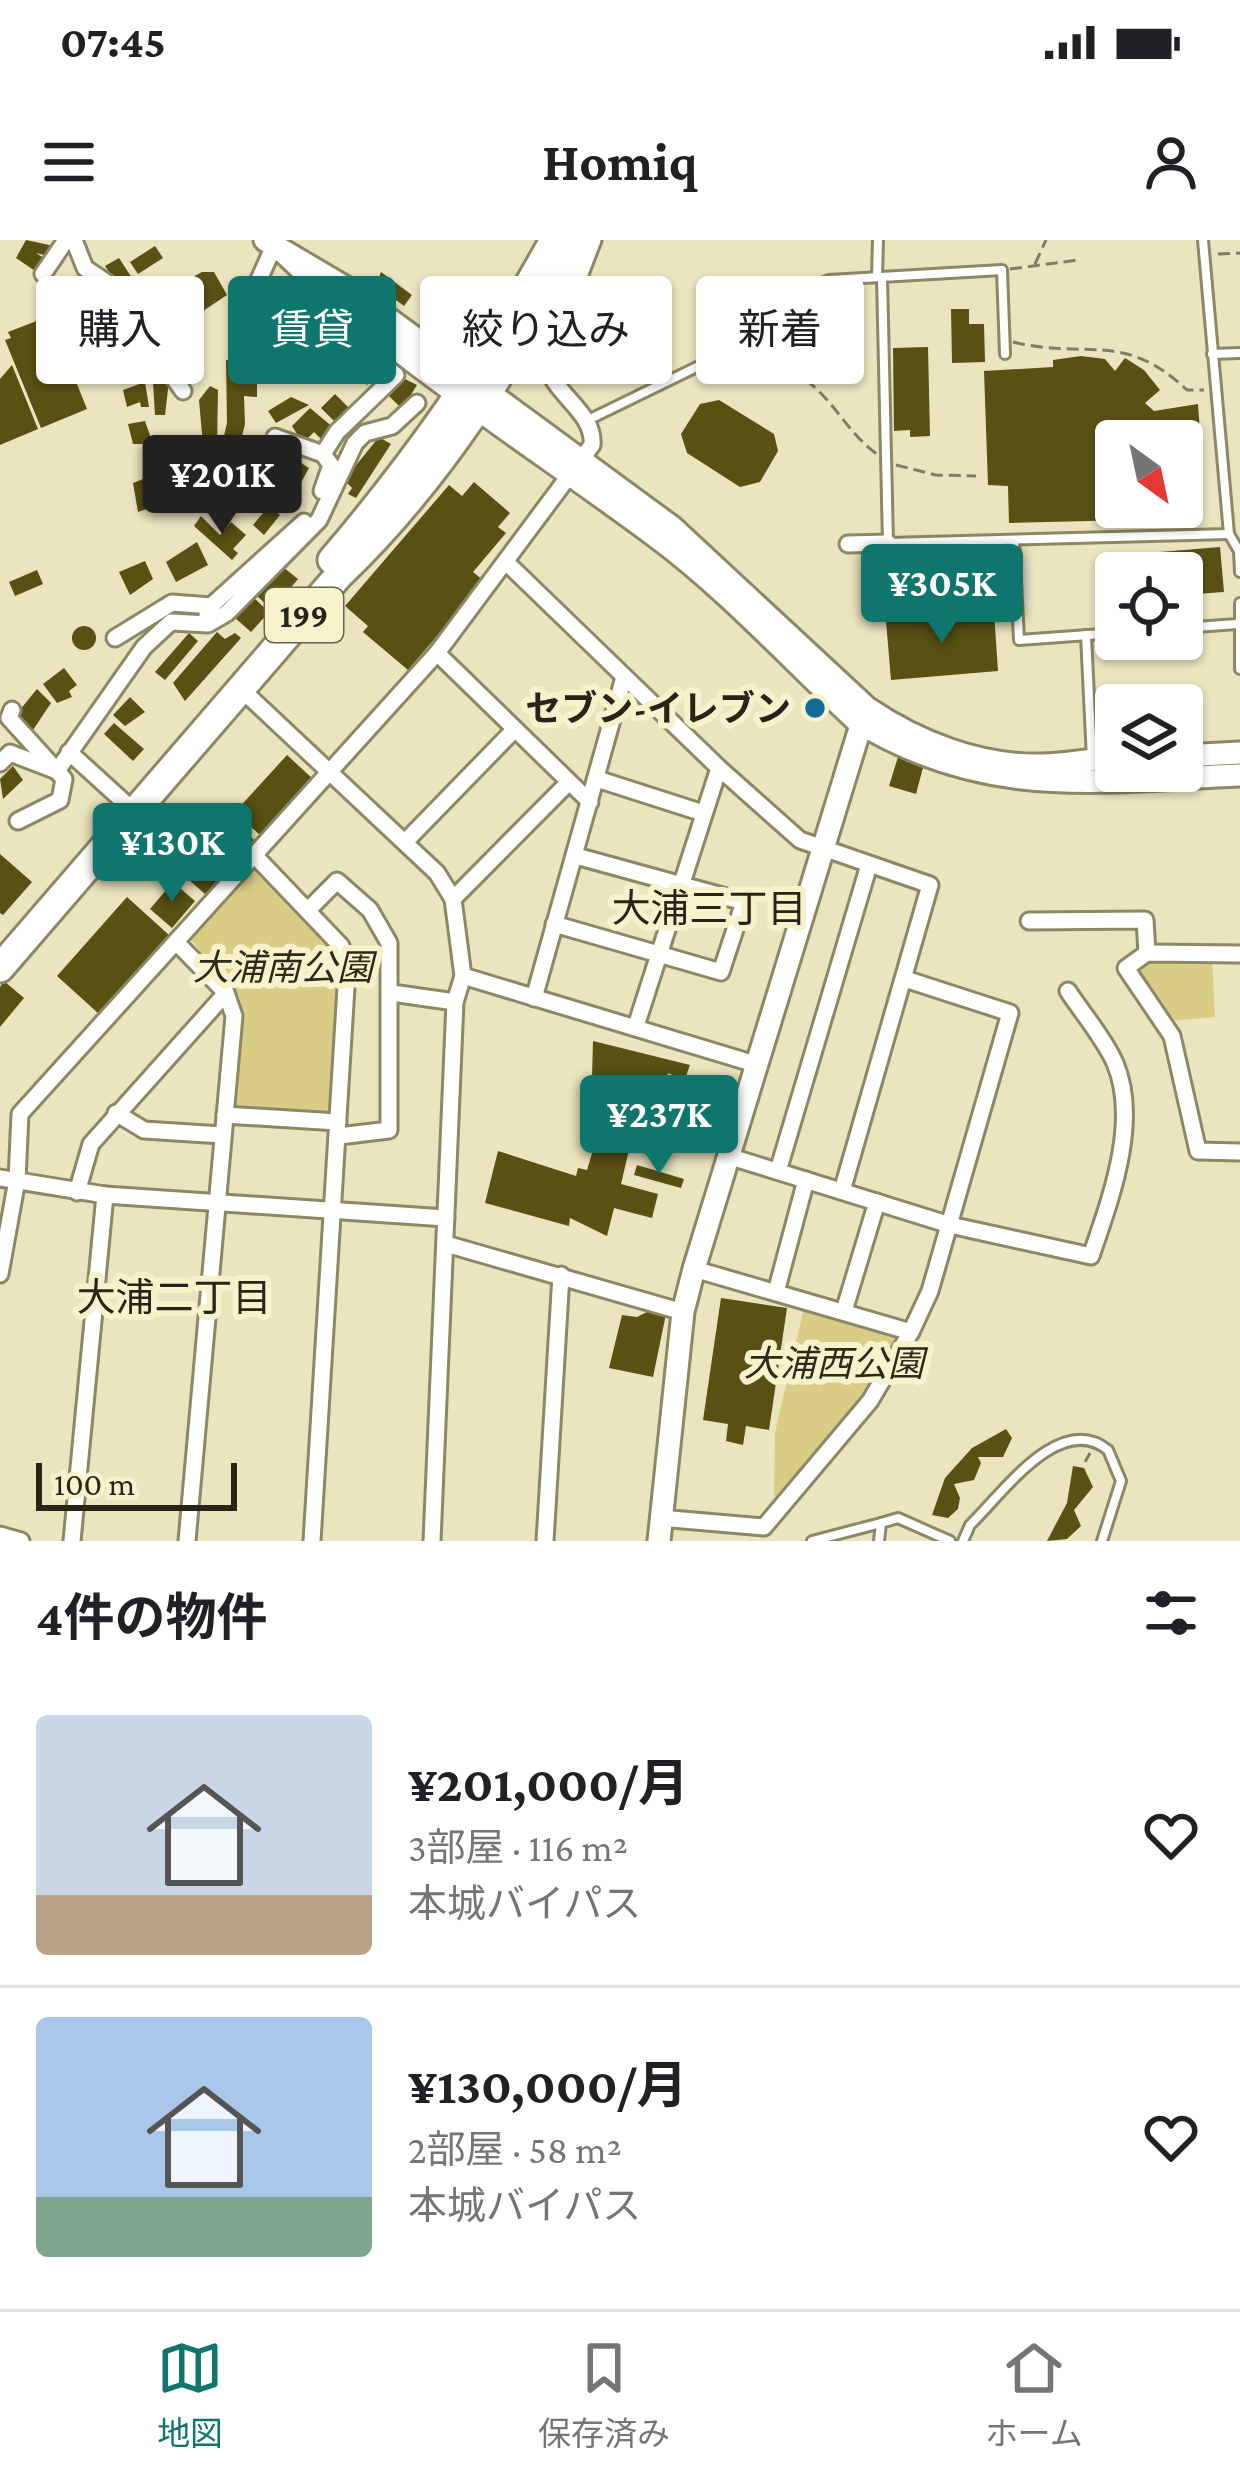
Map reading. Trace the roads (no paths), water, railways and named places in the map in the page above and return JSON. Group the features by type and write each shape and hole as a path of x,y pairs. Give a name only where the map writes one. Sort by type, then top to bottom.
{"highway":[{"name":"199","path":"0,968 240,688 386,530 471,395 554,240"},
{"name":"199","path":"0,945 538,314 576,240"}],"street":[{"path":"43,274 70,240 86,268 106,282 183,391"},
{"path":"0,1274 8,1179 20,1114 437,653 508,564 592,445 587,421 557,389 546,362 593,240"},
{"path":"280,245 348,289 471,395"},
{"path":"280,245 310,276"},
{"path":"262,276 280,245"},
{"path":"396,346 576,470 863,715 939,762 1035,783 1240,776"},
{"path":"323,454 337,432 387,384"},
{"path":"56,771 144,647 171,622 201,624 227,613 319,520 365,433 392,426 418,403"},
{"path":"201,624 211,605 309,518 331,465 323,454 274,437"},
{"path":"848,544 888,543"},
{"path":"508,564 800,840 930,885 842,1191"},
{"path":"115,638 158,608 211,605"},
{"path":"437,653 590,802"},
{"path":"534,998 624,677"},
{"path":"240,688 436,873 453,899 462,936 463,976 455,1002 432,1541"},
{"path":"12,710 9,718 64,779 60,800 38,816 18,821"},
{"path":"863,715 994,762 1041,766 1095,759"},
{"path":"863,715 818,849 683,1312 659,1530 768,1534 870,1401 911,1332 950,1225 1010,1013 905,980"},
{"path":"405,842 514,730"},
{"path":"69,752 124,802"},
{"path":"0,764 10,753 56,771"},
{"path":"1203,755 1240,753"},
{"path":"636,1026 719,768"},
{"path":"597,779 703,813"},
{"path":"453,899 569,782"},
{"path":"554,924 721,972 744,902 576,856"},
{"path":"256,857 341,946 347,970 312,1541"},
{"path":"778,1171 869,866"},
{"path":"225,1115 389,1130 389,944 370,910 337,881 308,909"},
{"path":"1029,921 1145,920 1147,953"},
{"path":"176,942 226,993 234,1016 187,1541"},
{"path":"1240,954 1147,953 1126,968 1172,1036 1198,1151 1240,1152"},
{"path":"463,976 755,1064"},
{"path":"728,1156 950,1225 1090,1256 1116,1181 1123,1094 1114,1062 1068,991"},
{"path":"76,1192 91,1144 226,993"},
{"path":"392,993 455,1002"},
{"path":"116,1113 144,1130 222,1136"},
{"path":"8,1179 105,1195 446,1218"},
{"path":"776,1292 806,1180"},
{"path":"73,1541 105,1195"},
{"path":"844,1312 877,1202"},
{"path":"446,1244 683,1312"},
{"path":"694,1269 911,1332"},
{"path":"545,1541 561,1275"},
{"path":"0,1535 21,1541"}],"lane":[{"path":"878,240 888,543 1229,534"},
{"path":"1203,240 1229,534 1239,551 1240,572"},
{"path":"587,421 746,343 789,298 829,280 1002,270 1005,354"},
{"path":"1212,354 1240,352"},
{"path":"1014,541 1019,640 1095,634"},
{"path":"1240,603 1240,669"},
{"path":"1203,626 1237,624"},
{"path":"1085,634 1092,759"},
{"path":"963,1541 970,1525 1056,1444 1082,1437 1108,1450 1121,1481 1102,1541"},
{"path":"812,1541 898,1518 950,1541"},
{"path":"879,1541 881,1523"}],"place":[{"name":"セブン-イレブン","path":"815,708"}],"district":[{"name":"大浦三丁目","path":"709,908"},
{"name":"大浦二丁目","path":"174,1297"}],"park label":[{"name":"大浦南公園","path":"283,967"},
{"name":"大浦西公園","path":"834,1363"}]}
